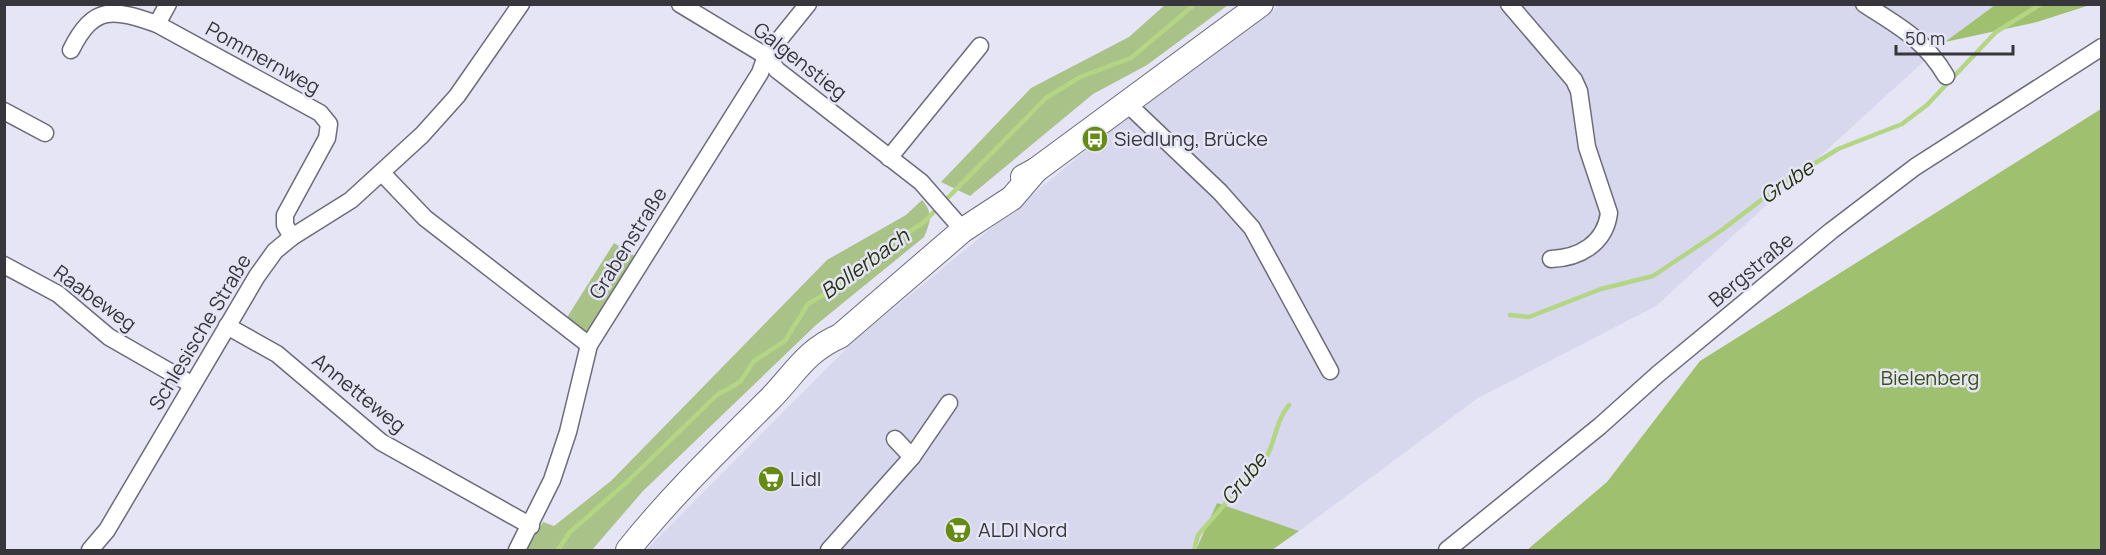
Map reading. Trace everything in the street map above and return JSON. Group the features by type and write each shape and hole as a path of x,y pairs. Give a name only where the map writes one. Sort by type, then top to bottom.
{"main road":[{"path":"628,550 696,471 772,397 813,370 828,355 840,336 958,224 1003,187 1036,170 1261,4"}],"street":[{"path":"157,24 168,4"},
{"name":"Schlesische Straße","path":"90,550 107,530 256,276 275,251 292,237 351,200 382,173 456,96 522,4"},
{"name":"Galgenstieg","path":"680,4 766,56 777,70 890,158 929,192 958,224"},
{"name":"Grabenstraße","path":"517,550 552,480 568,432 589,345 760,73 766,56 808,4"},
{"path":"1509,4 1574,80 1579,91 1587,147 1609,213 1607,224 1590,248 1567,258 1551,259"},
{"path":"1864,4 1909,32 1928,48 1946,76"},
{"name":"Pommernweg","path":"71,50 81,30 91,19 105,14 136,17 157,24 320,113 329,124 327,138 285,215 285,225 292,237"},
{"path":"890,158 980,46"},
{"name":"Bergstraße","path":"1447,550 1600,426 1658,374 1831,231 1915,167 2102,47"},
{"path":"1128,102 1220,192 1252,228 1330,371"},
{"path":"4,111 45,133"},
{"path":"382,173 425,218 589,345"},
{"name":"Raabeweg","path":"4,265 58,294 109,337 191,384"},
{"name":"Annetteweg","path":"226,326 278,354 381,442 531,526"},
{"path":"829,550 912,457 949,403"},
{"path":"895,439 912,457"}],"shaded area":[{"path":"1280,5 1995,5 1945,42 1656,306 1478,398 1299,531 1217,503 1196,550 646,550 854,341 1128,116"}],"green space":[{"path":"1166,4 1228,5 1147,65 1093,94 970,196 941,182 1031,88 1129,37"},
{"path":"1995,5 2090,5 2037,22 1945,42"},
{"name":"Bielenberg","path":"2101,109 2101,550 1527,550 1607,482 1700,361"},
{"path":"922,200 928,209 930,218 924,237 816,325 643,491 592,550 526,550 543,522 554,526 611,481 827,260 906,215"},
{"path":"614,243 636,257 588,335 566,319"},
{"path":"1217,503 1299,531 1272,550 1196,550"}],"waterway":[{"name":"Bollerbach","path":"558,550 569,533 628,481 717,395 740,382 754,361 785,341 808,304 849,280 873,255 923,223 1046,98 1080,77 1131,58 1195,4"},
{"name":"Grube","path":"1510,315 1529,317 1601,289 1653,276 1722,230 1786,181 1838,149 1902,124 1927,105 1996,32 2041,4"},
{"name":"Grube","path":"1194,550 1198,535 1267,456 1281,417 1289,405"}],"place":[{"name":"Siedlung, Brücke","path":"1095,139"},
{"name":"Lidl","path":"771,479"},
{"name":"ALDI Nord","path":"958,530"}]}
